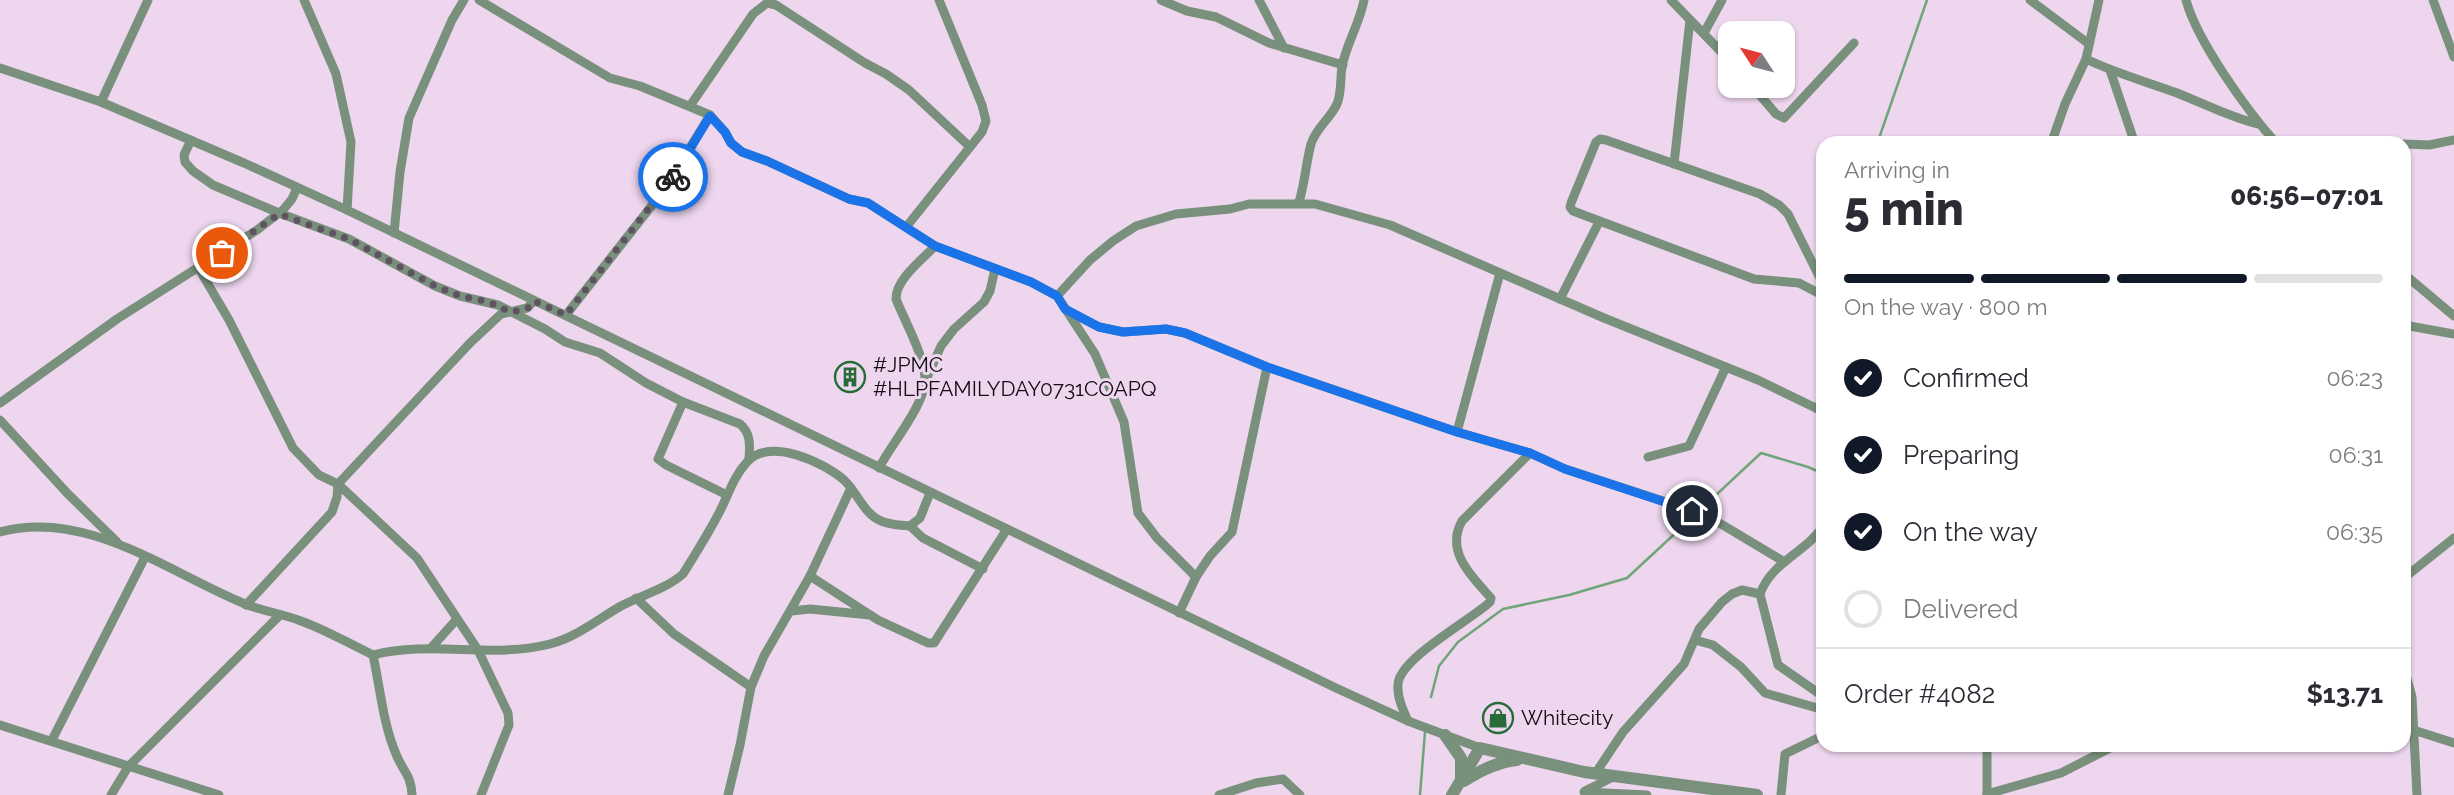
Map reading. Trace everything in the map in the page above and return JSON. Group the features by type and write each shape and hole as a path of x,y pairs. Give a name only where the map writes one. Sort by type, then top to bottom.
{"street":[{"path":"101,102 148,0"},
{"path":"304,0 336,74 351,142 347,211"},
{"path":"394,233 409,118 452,20 464,0"},
{"path":"479,0 610,78 640,86 710,116 731,143 742,152 849,199 868,203 935,246 1031,282 1057,296 1095,354 1124,422 1139,513 1157,538 1196,577"},
{"path":"907,226 982,132 986,121 939,0"},
{"path":"1161,0 1216,17 1269,43 1342,65"},
{"path":"1259,0 1284,48"},
{"path":"1298,202 1306,181 1310,146 1316,131 1336,105 1340,93 1342,65 1362,13 1364,0"},
{"path":"1671,0 1718,48"},
{"path":"1704,33 1722,0"},
{"path":"2029,0 2089,44"},
{"path":"2054,136 2086,59 2099,0"},
{"path":"2186,0 2203,39 2258,124 2269,136"},
{"path":"2433,0 2454,57"},
{"path":"690,106 752,14 767,3 776,5 909,90 970,147"},
{"path":"1674,164 1690,20"},
{"path":"1762,98 1776,114 1784,118 1854,43"},
{"path":"2086,59 2234,118 2258,124"},
{"path":"0,68 101,102 347,211 1408,722 1480,748 1522,759 1613,777 1757,795"},
{"path":"2110,70 2132,136"},
{"path":"566,315 664,190 710,116"},
{"path":"1816,270 1788,214 1779,205 1760,194 1606,140 1600,139 1596,142 1570,207 1573,211 1754,279 1799,283 1816,292"},
{"path":"191,140 184,155 185,162 214,185 279,214 349,239 435,286 474,300 489,302 545,329 565,342 600,353 646,383 682,402 740,424 749,435 749,459"},
{"path":"2411,144 2429,145 2454,140"},
{"path":"0,403 117,318 257,230 279,214 292,199 297,188"},
{"path":"1057,296 1090,260 1136,226 1176,214 1230,209 1250,204 1298,202 1333,208 1390,225 1816,408"},
{"path":"1560,299 1599,222"},
{"path":"925,382 922,362 896,292 900,284 935,246"},
{"path":"198,267 229,320 293,448 319,475 338,484 417,558 478,650 508,713 509,725 481,795"},
{"path":"879,468 921,401 925,382 941,346 954,329 984,302 990,291 995,269"},
{"path":"1457,432 1500,273"},
{"path":"2411,280 2454,316"},
{"path":"246,605 332,512 338,484 470,343 501,314 527,309 534,301"},
{"path":"1065,309 1099,327 1123,332 1166,329 1185,333 1267,367 1457,432 1530,453 1565,469 1706,515 1783,561"},
{"path":"2411,326 2454,334"},
{"path":"1180,612 1196,577 1210,556 1232,532 1267,367"},
{"path":"1648,457 1689,446 1726,367"},
{"path":"682,402 658,459 727,495"},
{"path":"0,420 68,495 120,544"},
{"path":"0,532 40,526 62,528 120,544 246,605 301,621 373,655 398,649 500,651 549,644 573,636 636,598 674,582 683,574 739,472 749,459 761,453 772,452 816,461 845,481 878,520 910,526 923,538 983,569"},
{"path":"1408,722 1400,700 1399,676 1439,639 1490,602 1490,598 1458,557 1456,531 1530,453"},
{"path":"728,795 751,687 764,656 810,576 851,488"},
{"path":"910,526 919,518 930,493"},
{"path":"810,576 871,615 928,643 934,642 1007,529"},
{"path":"1816,535 1783,561 1768,578 1760,594 1778,665 1816,691"},
{"path":"2411,572 2454,538"},
{"path":"52,740 145,557"},
{"path":"1595,774 1623,732 1684,664 1707,618 1732,594 1742,590 1760,594"},
{"path":"636,598 674,634 751,687"},
{"path":"791,611 810,609 871,615"},
{"path":"111,795 128,766 280,615"},
{"path":"430,649 457,619"},
{"path":"1695,640 1713,645 1741,667 1765,693 1816,708"},
{"path":"373,655 390,734 396,754 412,780 412,795"},
{"path":"0,725 219,795"},
{"path":"2411,729 2454,743"},
{"path":"1445,735 1461,758 1460,783"},
{"path":"1781,795 1785,754 1816,739"},
{"path":"2411,745 2417,795"},
{"path":"1452,795 1480,748"},
{"path":"1987,752 1987,795 2061,773 2102,752"},
{"path":"1460,783 1503,761 1522,759"},
{"path":"1583,793 1613,777"},
{"path":"1219,795 1256,783 1283,779 1300,795"},
{"path":"1583,793 1647,795"}],"waterway":[{"path":"1880,136 1927,0"},
{"path":"1700,510 1761,453 1816,470"},
{"path":"1431,697 1439,666 1458,642 1503,609 1569,595 1627,578 1695,515"},
{"path":"1420,795 1425,732"}],"way so far":[{"path":"222,253 279,214 349,239 435,286 460,296 489,302 510,312 527,309 534,301 566,315 673,177"}],"place":[{"name":"#JPMC #HLPFAMILYDAY0731COAPQ","path":"850,377"},
{"name":"Whitecity","path":"1498,718"}],"route":[{"path":"673,177 710,116 731,143 742,152 849,199 868,203 935,246 1031,282 1057,296 1065,309 1099,327 1123,332 1166,329 1185,333 1267,367 1457,432 1530,453 1565,469 1692,511"}]}
